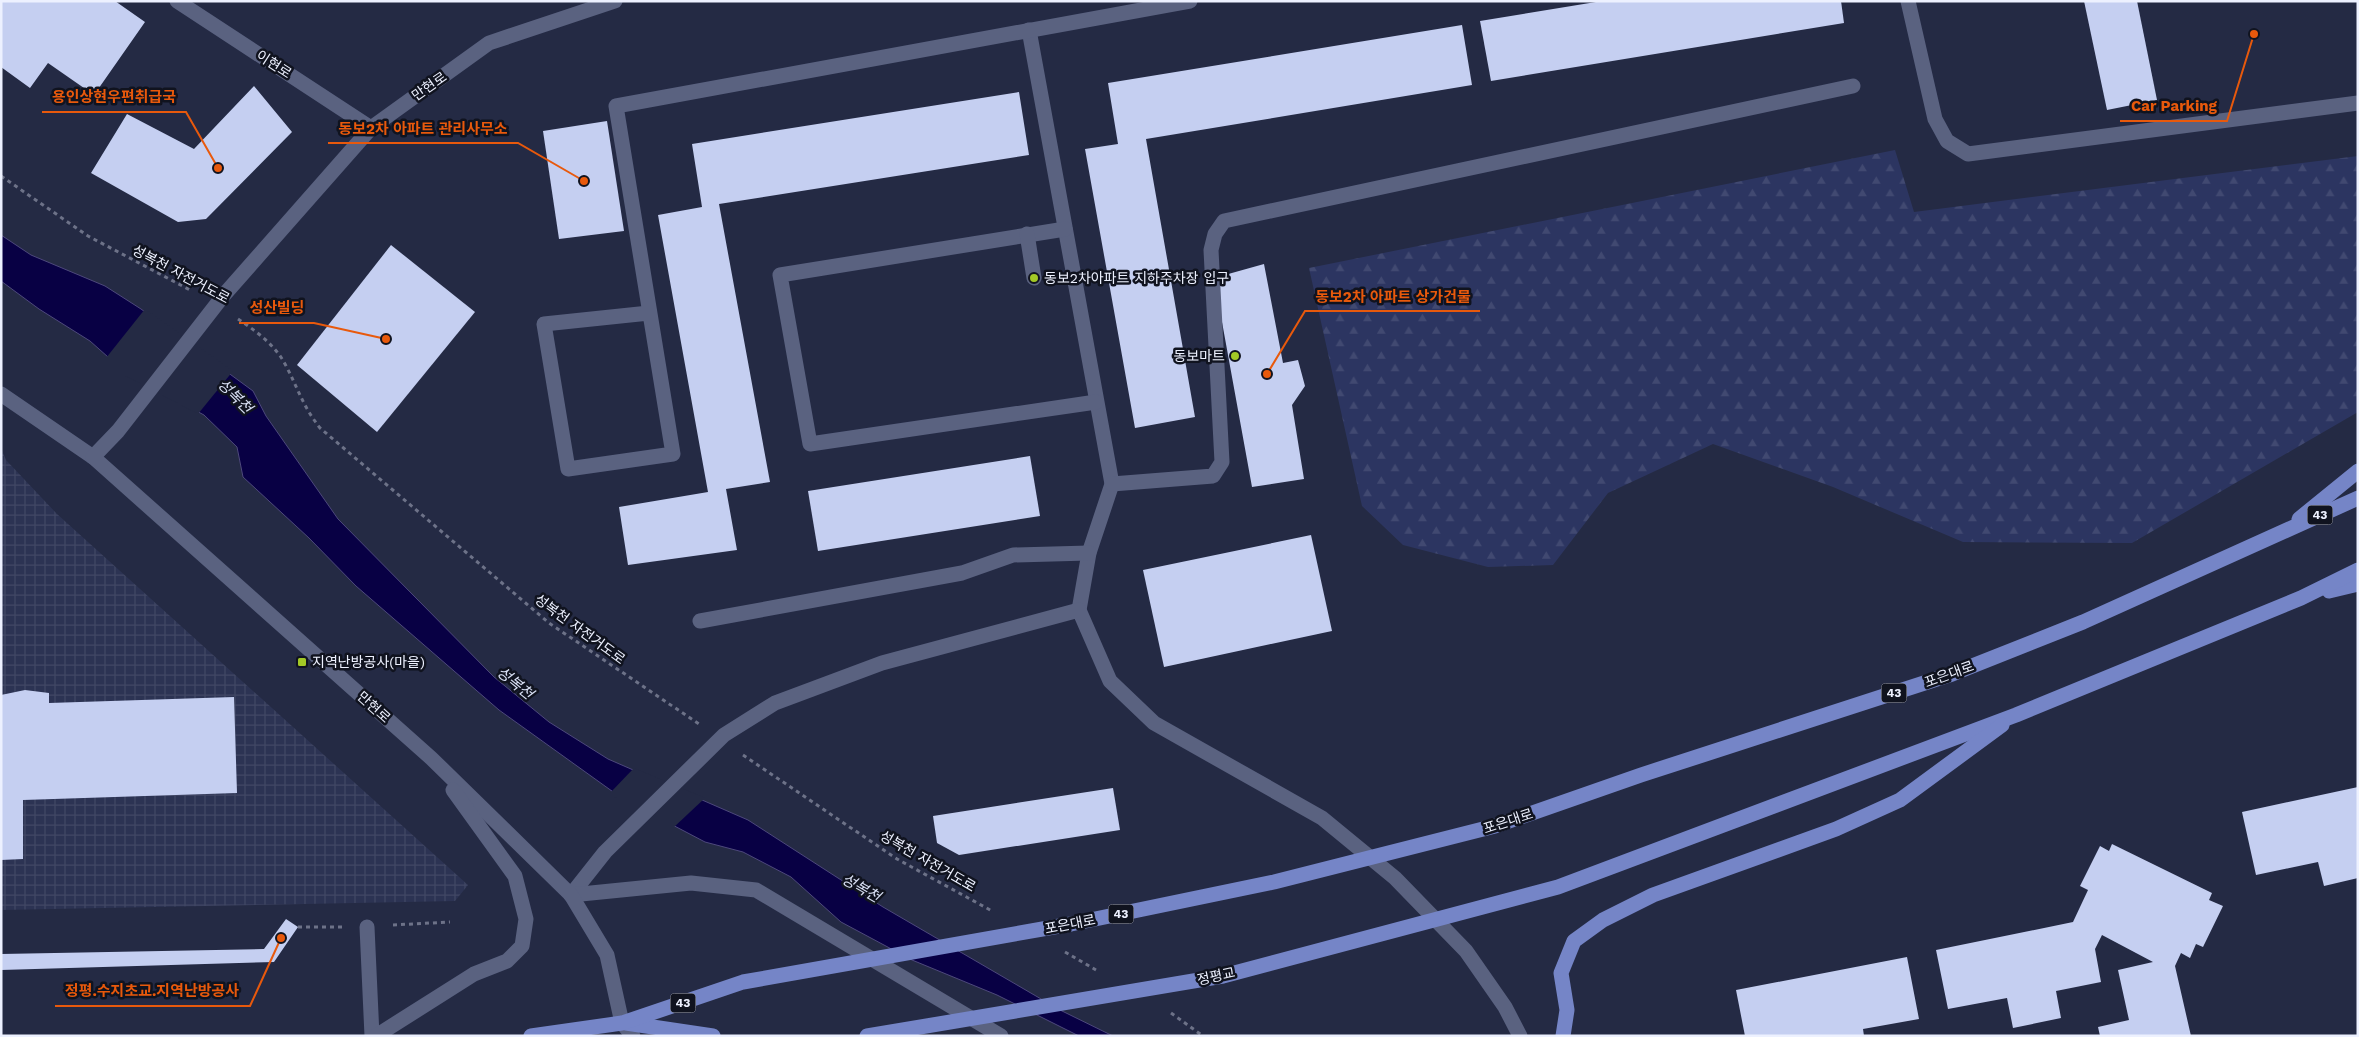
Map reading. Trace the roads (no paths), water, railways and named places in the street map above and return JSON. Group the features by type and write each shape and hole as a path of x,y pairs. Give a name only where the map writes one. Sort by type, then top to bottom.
{"main road":[{"path":"2283,532 2358,471"},
{"name":"포은대로","path":"531,1036 622,1023 743,982 1071,924 1274,882 1495,826 1650,772 1952,674 2083,622 2358,498"},
{"path":"1563,1036 1567,1010 1561,973 1574,942 1604,920 1653,895 1836,829 1900,800 2016,714 2301,598 2358,570"},
{"path":"2301,598 2358,584"},
{"name":"정평교","path":"866,1036 1222,976 1558,886 2016,714"},
{"name":"포은대로","path":"622,1023 713,1036"}],"street":[{"name":"이현로","path":"177,1 371,128"},
{"name":"만현로","path":"93,457 118,431 223,296 371,128 489,43 615,1"},
{"path":"650,313 544,324 568,469 673,454 650,313 616,106 1190,1"},
{"path":"1908,1 1935,119 1946,141 1968,154 2358,103"},
{"path":"1029,30 1112,484 1089,553 1079,610 1110,681 1154,723 1322,818 1395,878 1466,951 1505,1006 1520,1036"},
{"path":"1112,484 1213,476 1222,462 1211,250 1215,234 1224,221 1853,86"},
{"path":"1065,229 780,274 810,444 1096,402"},
{"path":"1028,234 1034,278"},
{"name":"만현로","path":"1,394 93,457 431,758 571,895 607,955 622,1023"},
{"path":"700,621 962,573 1012,555 1089,553"},
{"path":"571,895 605,852 724,735 775,703 882,663 1079,610"},
{"path":"376,1036 474,974 507,961 522,946 526,919 515,876 431,758"},
{"path":"571,895 691,883 756,890 1001,1036"},
{"path":"368,927 372,1036"},
{"path":"622,1023 633,1036"}],"water":[{"name":"성복천","path":"1,235 31,255 105,286 141,309 253,391 266,416 338,519 494,677 549,722 608,759 748,820 883,907 1060,1010 1113,1036 1079,1036 997,995 912,960 841,922 791,877 743,852 705,842 623,799 499,710 356,586 309,538 243,477 237,447 204,415 126,373 90,341 39,309 1,281"}],"place":[{"name":"Car Parking","path":"2254,34"},
{"name":"용인상현우편취급국","path":"218,168"},
{"name":"동보2차 아파트 관리사무소","path":"584,181"},
{"name":"동보2차아파트 지하주차장 입구","path":"1034,278"},
{"name":"성산빌딩","path":"386,339"},
{"name":"동보마트","path":"1235,356"},
{"name":"동보2차 아파트 상가건물","path":"1267,374"},
{"name":"지역난방공사(마을)","path":"302,662"},
{"name":"정평.수지초교.지역난방공사","path":"281,938"}]}
